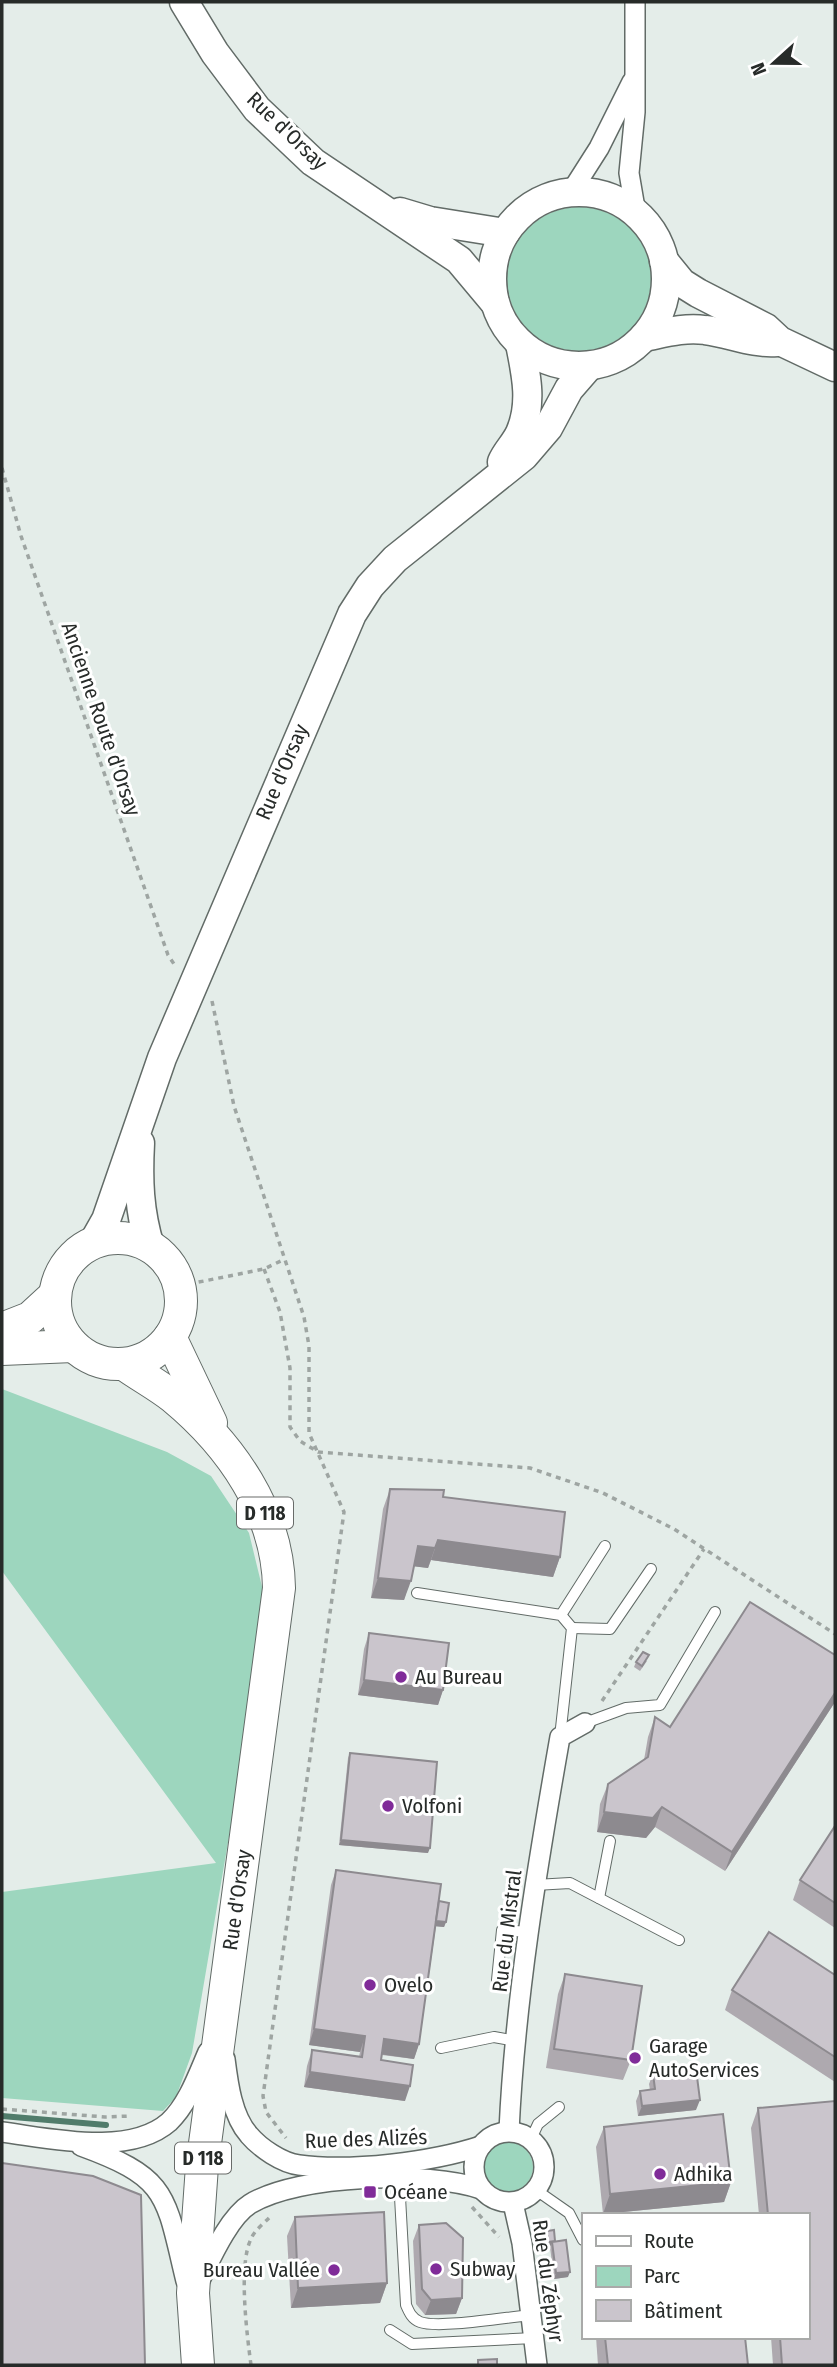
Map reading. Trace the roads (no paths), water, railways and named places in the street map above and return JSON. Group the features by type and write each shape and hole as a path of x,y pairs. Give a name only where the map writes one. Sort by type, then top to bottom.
{"main road":[{"name":"Rue d'Orsay","path":"184,2 215,53 257,109 313,162 459,260 495,303"},
{"path":"571,192 594,193 617,201 636,214 654,234 664,261 666,288 661,311 644,337 611,360 589,366 565,365 541,358 520,344 505,327 495,303 491,279 495,254 505,233 525,211 545,198 571,192"},
{"path":"384,208 430,221 505,233"},
{"path":"664,261 682,283 720,306 766,328 780,341 835,367"},
{"path":"644,337 682,329 705,330 762,343 780,341"},
{"path":"497,475 525,417 528,385 520,344"},
{"name":"Rue d'Orsay","path":"93,1243 106,1220 162,1058 352,614 370,586 395,559 497,475 514,467 537,442 569,389 589,366"},
{"name":"Rue d'Orsay","path":"141,1119 138,1191 141,1219 150,1247"},
{"path":"112,1238 132,1240 150,1247 168,1264 179,1286 178,1321 170,1337 158,1351 142,1360 124,1364 89,1359 73,1346 62,1331 56,1314 55,1295 67,1264 93,1243 112,1238"},
{"path":"2,1329 30,1318 55,1295"},
{"name":"Rue d'Orsay","path":"170,1337 224,1449 264,1510 279,1563 279,1588 202,2166 194,2305 198,2365"},
{"path":"2,1349 73,1346"},
{"name":"Rue d'Orsay","path":"124,1364 173,1396 224,1449"}],"street":[{"path":"635,2 636,75 629,173 636,214"},
{"path":"571,192 598,148 636,75"},
{"path":"560,1737 585,1723"},
{"name":"Rue du Mistral","path":"509,2131 529,1931 560,1737"},
{"path":"2,2132 67,2140 134,2141 168,2122 189,2095 220,2025"},
{"name":"Rue des Alizés","path":"220,2025 230,2093 248,2134 273,2155 297,2165 400,2163 443,2158 481,2146"},
{"path":"509,2131 531,2139 544,2158 542,2180 537,2190 513,2203 501,2202 481,2189 474,2167 481,2146 489,2138 509,2131"},
{"path":"67,2140 124,2162 152,2180 165,2201 194,2305"},
{"name":"Rue des Alizés","path":"194,2305 220,2240 248,2205 298,2185 444,2179 481,2189"},
{"name":"Rue du Zéphyr","path":"513,2203 537,2365"}],"lane":[{"path":"561,1615 605,1546"},
{"path":"417,1593 561,1615 572,1628 610,1629 651,1569"},
{"path":"585,1723 626,1708 660,1705 715,1612"},
{"name":"Rue du Mistral","path":"560,1737 572,1628"},
{"path":"600,1898 610,1841"},
{"path":"535,1885 570,1883 679,1940"},
{"path":"497,1980 502,1930 529,1931"},
{"path":"441,2048 495,2036 516,2041"},
{"path":"531,2139 538,2124 559,2107"},
{"path":"399,2179 407,2305 411,2316 420,2322 531,2315"},
{"path":"537,2190 569,2213 582,2238"},
{"path":"390,2330 412,2344 534,2338"}],"waterway":[{"path":"2,2116 106,2125"}],"place":[{"name":"Au Bureau","path":"401,1677"},
{"name":"Volfoni","path":"388,1806"},
{"name":"Ovelo","path":"370,1985"},
{"name":"Garage AutoServices","path":"635,2058"},
{"name":"Adhika","path":"660,2174"},
{"name":"Océane","path":"370,2192"},
{"name":"Subway","path":"436,2269"},
{"name":"Bureau Vallée","path":"334,2270"}]}
